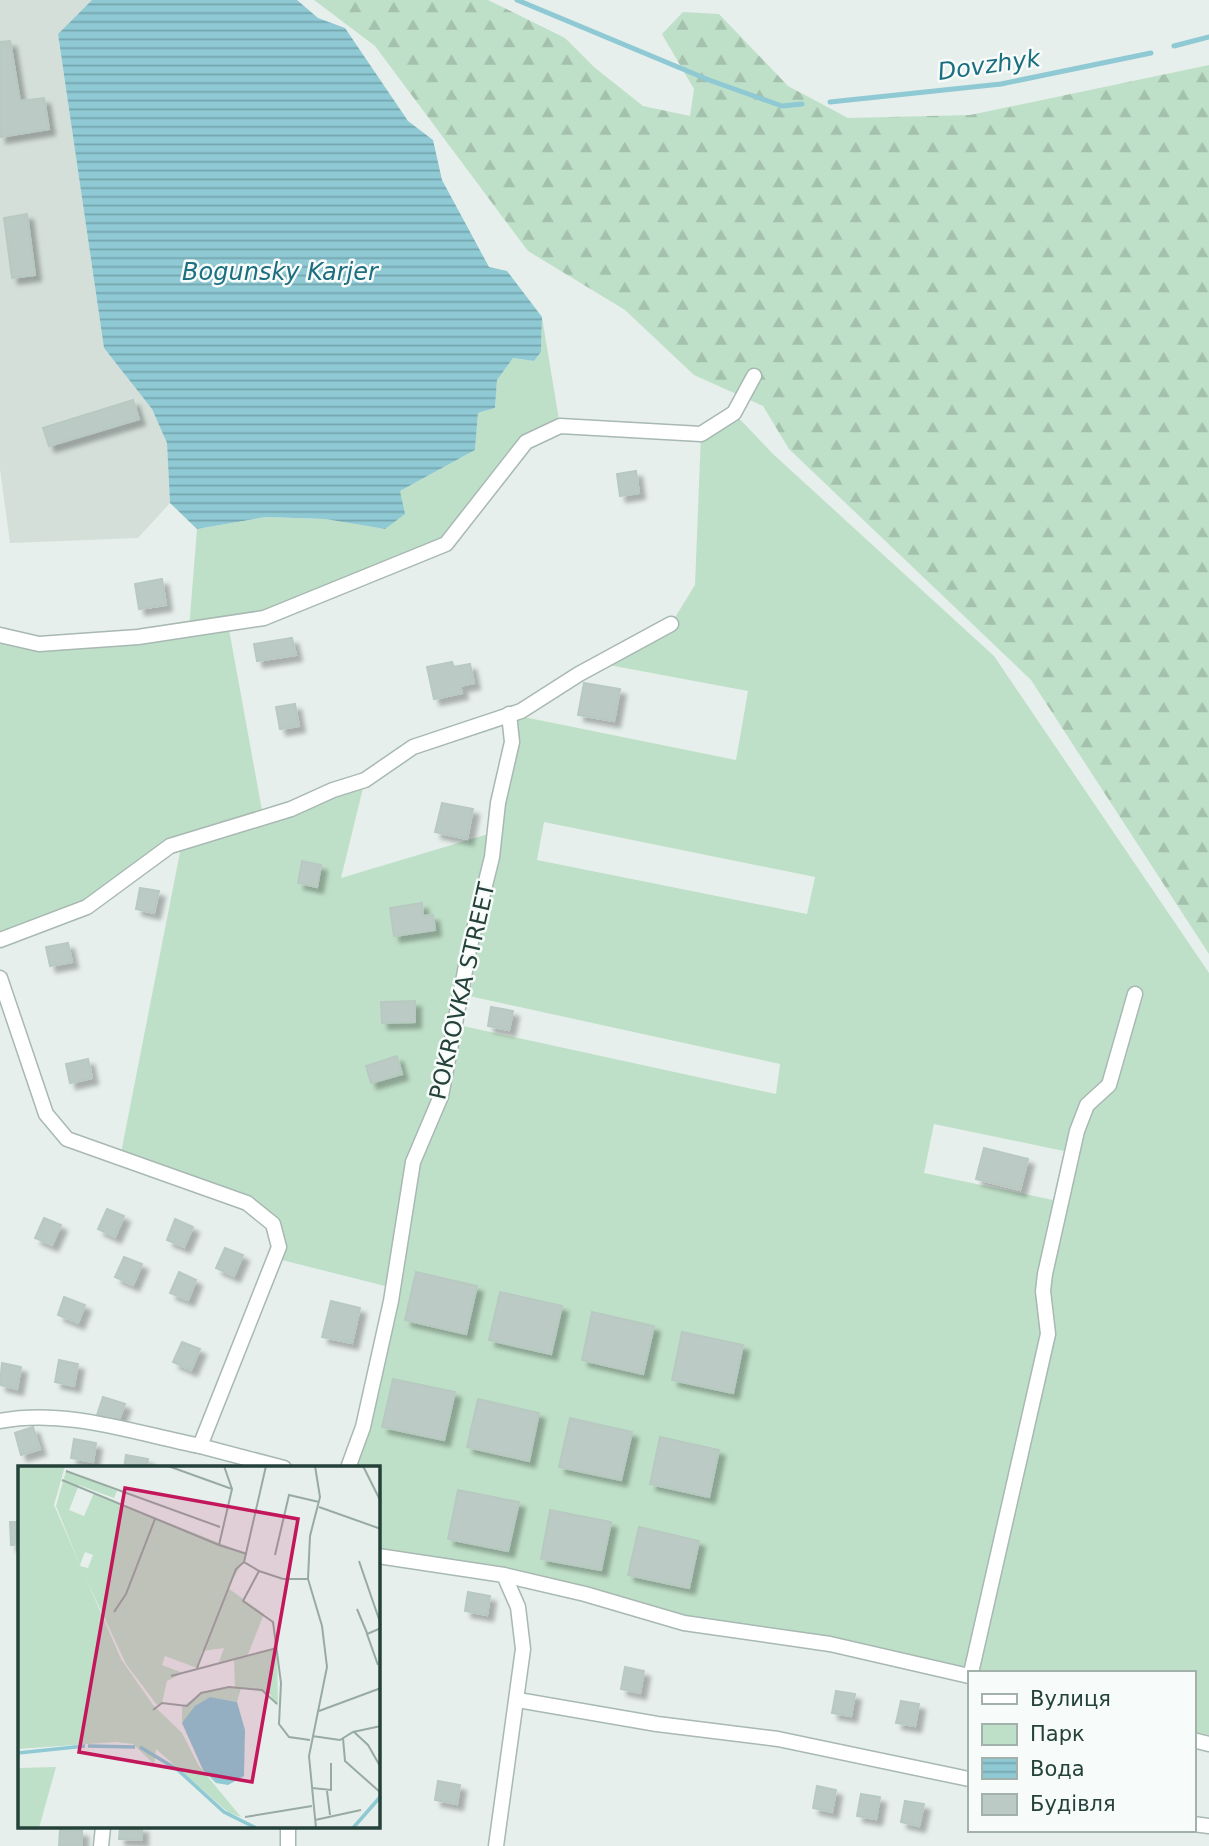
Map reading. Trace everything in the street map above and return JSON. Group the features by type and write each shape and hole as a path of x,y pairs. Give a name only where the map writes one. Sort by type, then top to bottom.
{"street":[{"path":"0,635 39,644 138,637 264,618 446,544 526,442 560,426 701,434 734,412 754,376"},
{"path":"0,940 88,907 170,846 291,809 332,790 365,780 413,747 521,711 579,674 671,624"},
{"name":"POKROVKA STREET","path":"349,1466 362,1427 391,1301 413,1162 441,1096 469,950 492,857 498,803 512,742 509,714"},
{"path":"0,978 46,1114 67,1139 247,1203 273,1224 279,1247 200,1446"},
{"path":"971,1671 1048,1334 1044,1282 1077,1131 1087,1105 1108,1085 1135,994"},
{"path":"0,1421 26,1416 61,1417 200,1446 276,1466"},
{"path":"380,1556 504,1575 584,1594 684,1623 831,1644 968,1675"},
{"path":"496,1846 518,1700 522,1637 518,1607 504,1575"},
{"path":"518,1700 657,1724 778,1739 968,1779"},
{"path":"101,1846 103,1828"},
{"path":"288,1828 288,1846"}],"shaded area":[{"path":"0,0 92,0 58,34 104,348 152,409 167,443 170,503 138,538 10,543 0,469"}],"green space":[{"path":"314,0 488,0 565,38 594,67 643,106 690,116 694,89 662,34 683,12 719,14 788,86 848,118 970,115 1209,65 1209,954 1031,680 789,449 763,406 694,375 625,310 528,251 375,46"},
{"path":"542,317 560,426 526,442 446,544 228,624 263,816 365,780 341,878 495,832 509,714 736,760 748,691 598,663 671,624 695,585 701,434 734,413 773,454 994,656 1209,973 1209,1735 1195,1732 1195,1671 968,1673 684,1623 585,1594 380,1556 380,1466 348,1466 393,1288 274,1258 273,1224 247,1203 120,1158 182,842 87,907 0,940 0,635 39,644 189,629 197,529 266,517 325,519 385,529 400,491 475,450 478,413 495,408 497,380 513,358 534,361 541,352","holes":["544,822 815,877 807,914 537,860","460,994 780,1064 776,1094 454,1024","934,1124 1064,1151 1053,1200 924,1173"]}],"water":[{"name":"Bogunsky Karjer","path":"92,0 297,0 318,18 345,28 408,121 433,140 442,180 489,267 507,271 542,317 541,352 534,361 513,358 497,380 495,408 478,413 475,450 400,491 405,514 385,529 325,519 266,517 197,529 170,503 167,443 152,409 104,348 58,34"}],"building":[{"path":"10,41 20,101 44,98 49,129 0,137 0,42"},
{"path":"27,214 35,275 12,278 4,218"},
{"path":"133,400 139,419 49,446 43,428"},
{"path":"636,471 639,493 620,496 617,474"},
{"path":"162,579 166,605 139,609 135,584"},
{"path":"292,638 296,655 257,661 254,644"},
{"path":"452,662 454,667 470,664 474,683 460,686 462,693 434,699 427,667"},
{"path":"584,683 620,689 614,721 578,715"},
{"path":"295,704 299,726 280,729 276,707"},
{"path":"442,803 473,809 467,839 435,832"},
{"path":"302,861 321,865 317,887 298,883"},
{"path":"140,888 159,891 154,913 136,909"},
{"path":"422,903 423,916 433,915 435,930 394,936 390,908"},
{"path":"68,943 72,962 50,966 46,947"},
{"path":"415,1001 415,1022 382,1023 381,1002"},
{"path":"491,1007 513,1011 509,1030 488,1026"},
{"path":"397,1056 402,1074 371,1083 366,1066"},
{"path":"88,1059 92,1078 70,1083 66,1064"},
{"path":"984,1148 1028,1159 1020,1190 976,1179"},
{"path":"107,1209 124,1216 115,1237 98,1229"},
{"path":"44,1218 61,1225 52,1245 35,1238"},
{"path":"175,1219 193,1227 184,1247 167,1240"},
{"path":"225,1248 243,1255 234,1276 216,1268"},
{"path":"124,1257 142,1264 133,1285 115,1277"},
{"path":"179,1272 196,1280 188,1300 170,1293"},
{"path":"416,1272 477,1286 466,1334 405,1320"},
{"path":"500,1292 562,1306 551,1354 489,1340"},
{"path":"64,1297 85,1305 78,1323 58,1315"},
{"path":"331,1301 360,1308 352,1343 322,1337"},
{"path":"592,1312 654,1326 643,1374 582,1360"},
{"path":"682,1332 743,1345 733,1393 672,1380"},
{"path":"182,1342 200,1349 191,1370 173,1362"},
{"path":"59,1360 78,1364 74,1386 55,1382"},
{"path":"2,1363 21,1367 17,1389 0,1385"},
{"path":"393,1379 455,1392 444,1440 382,1427"},
{"path":"103,1397 125,1404 118,1422 97,1415"},
{"path":"478,1399 539,1413 529,1461 467,1447"},
{"path":"570,1418 632,1432 621,1480 559,1467"},
{"path":"33,1427 40,1449 21,1455 15,1433"},
{"path":"660,1437 719,1450 709,1497 650,1484"},
{"path":"74,1439 96,1443 93,1462 71,1458"},
{"path":"126,1455 148,1459 147,1466 124,1466"},
{"path":"458,1490 519,1502 508,1551 448,1539"},
{"path":"550,1510 611,1522 601,1570 541,1559"},
{"path":"10,1522 18,1522 18,1544 11,1545"},
{"path":"639,1527 699,1541 689,1588 628,1575"},
{"path":"468,1592 490,1596 487,1615 465,1611"},
{"path":"625,1667 644,1671 640,1693 621,1689"},
{"path":"836,1691 855,1694 851,1716 832,1713"},
{"path":"901,1701 919,1704 915,1726 896,1723"},
{"path":"438,1781 460,1785 457,1804 435,1800"},
{"path":"817,1786 836,1790 832,1812 813,1808"},
{"path":"861,1794 880,1797 876,1819 857,1816"},
{"path":"905,1801 924,1804 919,1826 901,1822"},
{"path":"120,1828 142,1828 142,1840 119,1839"},
{"path":"60,1830 82,1831 82,1846 59,1846"}],"waterway":[{"name":"Dovzhyk","path":"517,0 709,80 782,106 802,104"},
{"name":"Dovzhyk","path":"1174,46 1209,37"},
{"name":"Dovzhyk","path":"830,102 1001,84 1151,53"}]}
